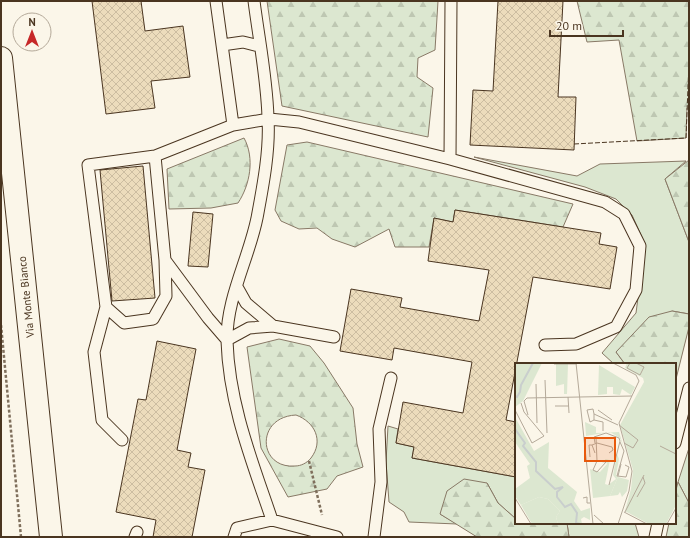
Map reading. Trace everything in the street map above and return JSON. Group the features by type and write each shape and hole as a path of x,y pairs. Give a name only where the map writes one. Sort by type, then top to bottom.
{"main road":[{"name":"Via Monte Bianco","path":"1,58 51,537"}],"lane":[{"path":"216,1 233,125"},
{"path":"254,1 268,119 266,157 257,219 230,312 227,340 230,378 238,419 272,520"},
{"path":"450,159 451,1"},
{"path":"222,45 243,42 259,46"},
{"path":"122,440 102,420 94,352 106,307 88,164 155,156 233,125 268,119 299,122 450,159 605,202 624,214 640,246 636,290 616,327 576,344 545,345"},
{"path":"106,307 124,323 153,319 166,296 165,260 155,156"},
{"path":"165,260 208,318 227,340"},
{"path":"237,287 246,303 273,326"},
{"path":"227,340 249,328 273,326 334,337"},
{"path":"374,537 381,482 379,429 391,378"},
{"path":"676,439 689,388"},
{"path":"234,537 237,528 272,520 337,537"},
{"path":"655,537 658,524"}],"path":[{"path":"1,326 21,537"},
{"path":"309,461 325,534"}],"green space":[{"path":"267,1 438,1 435,50 418,58 417,77 433,88 428,137 282,106"},
{"path":"577,1 689,1 689,108 687,108 686,138 637,141 619,40 587,42"},
{"path":"244,138 249,154 250,171 246,188 238,203 211,208 169,209 167,169"},
{"path":"307,142 573,204 563,227 455,210 453,222 434,218 429,247 395,247 389,229 355,247 332,239 317,228 299,229 281,221 275,210 287,145"},
{"path":"474,157 577,176 600,164 686,161 665,179 689,242 689,314 672,311 616,352 624,363 613,363 602,353 636,313 645,244 632,215 616,199 585,187"},
{"path":"689,160 689,242 665,179"},
{"path":"672,311 689,314 689,327 676,379 676,363 624,363 616,352 649,317"},
{"path":"279,339 310,346 324,363 353,408 357,444 363,467 337,476 327,489 288,497 261,448 247,347","holes":["296,415 303,418 313,427 316,433 317,445 315,452 311,458 302,465 283,465 274,460 268,452 266,442 268,433 273,424 283,418"]},
{"path":"388,426 398,429 396,443 414,447 412,458 515,477 515,518 498,503 487,483 440,514 457,524 409,522 404,512 389,502 386,462"},
{"path":"689,448 689,503 678,482"},
{"path":"464,479 487,483 498,503 515,518 515,524 567,524 569,537 477,537 440,514 447,491"},
{"path":"678,482 689,503 689,537 666,537 669,524 676,524 676,490"},
{"path":"567,524 635,524 639,537 569,537"}],"building":[{"path":"92,1 141,1 145,31 183,26 190,77 151,81 155,108 106,114"},
{"path":"498,1 563,1 558,97 576,97 574,150 470,145 473,90 493,91"},
{"path":"143,166 155,298 112,301 100,170"},
{"path":"455,210 601,233 599,244 617,247 610,289 533,277 517,363 515,363 515,372 506,420 515,422 515,477 412,458 414,447 396,443 403,402 463,413 472,362 394,348 392,360 340,351 351,289 402,298 400,307 479,321 489,270 428,261 434,218 453,222"},
{"path":"193,212 213,214 208,267 188,266"},
{"path":"157,341 196,349 177,450 191,453 188,467 205,470 192,537 153,537 156,520 116,512 138,399 146,400"}],"fence":[{"path":"574,144 686,138 689,62"}]}
